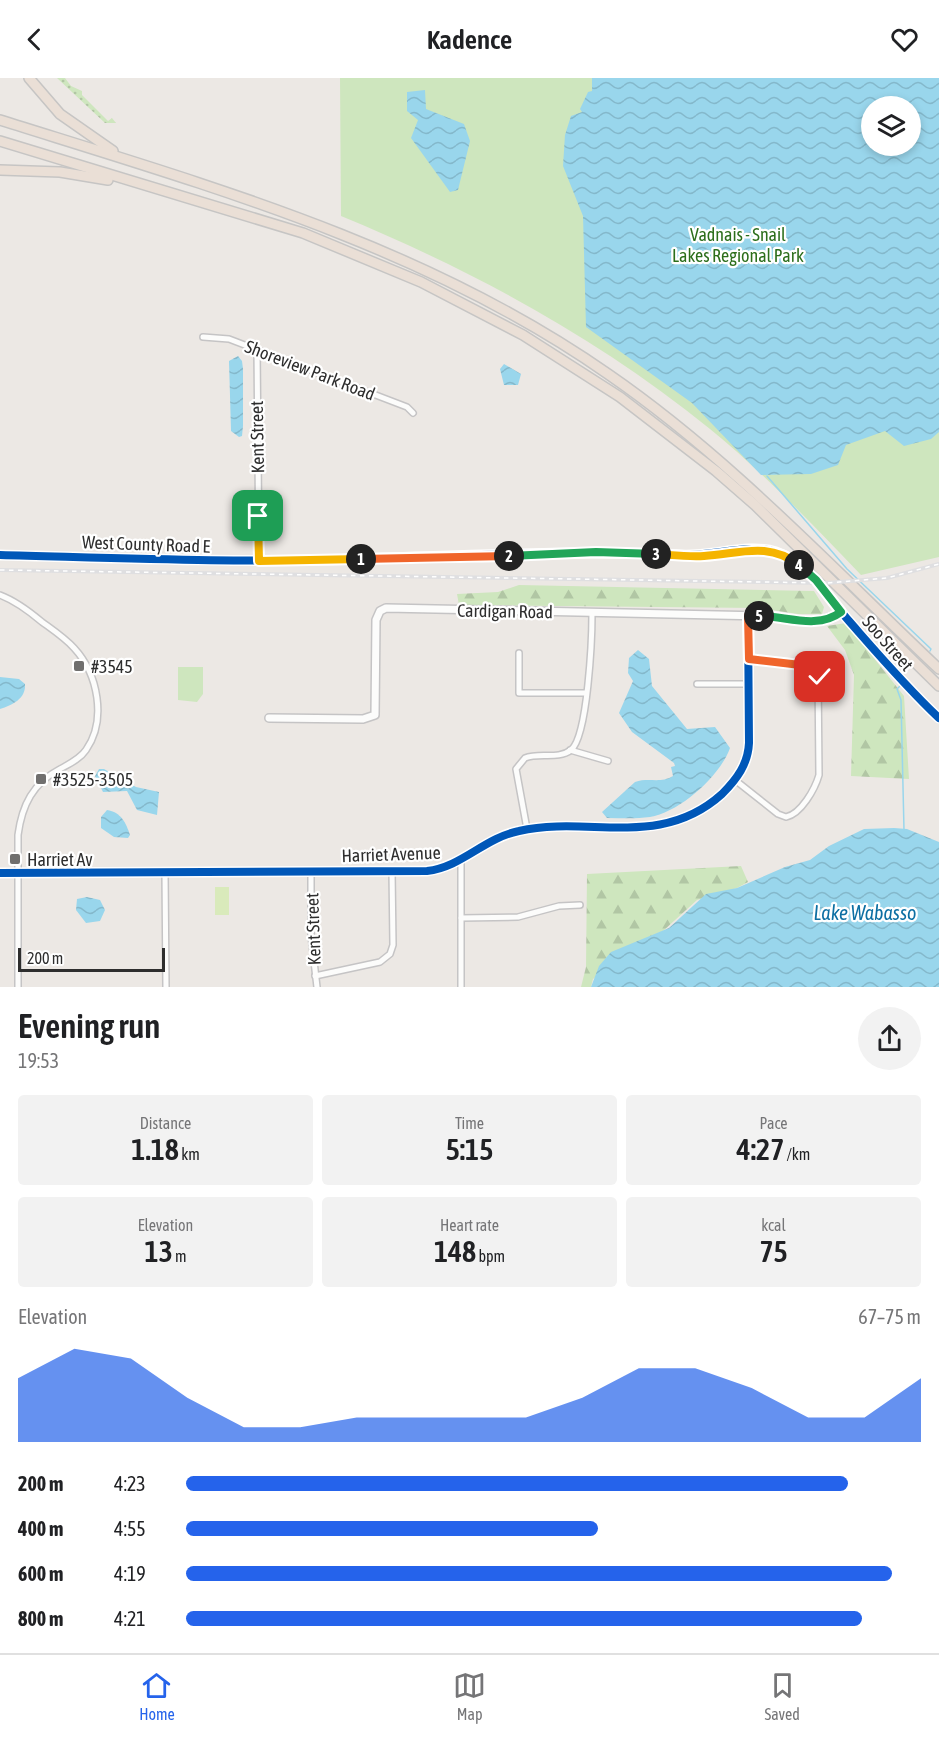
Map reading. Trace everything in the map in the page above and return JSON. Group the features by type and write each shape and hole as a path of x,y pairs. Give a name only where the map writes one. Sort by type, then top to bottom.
{"highway":[{"path":"28,78 46,100 74,126 106,147 145,166"},
{"path":"0,120 327,227 399,256 497,305 574,351 639,396 729,469 939,669"},
{"path":"0,141 152,189 267,221 380,264 487,315 556,355 651,420 723,477 939,686"},
{"path":"0,170 60,172 152,189"}],"street":[{"name":"Shoreview Park Road","path":"203,337 230,339 407,407 413,413"},
{"name":"Kent Street","path":"257,349 259,561"},
{"name":"West County Road E","path":"0,555 259,561 596,552 700,556 758,549"},
{"name":"Soo Street","path":"758,549 777,552 795,562 816,580 912,693 939,718"},
{"path":"0,595 23,607 74,648 87,666 98,705 96,726 85,752 71,763 45,777 31,792 25,805 18,835 18,987"},
{"name":"Cardigan Road","path":"269,718 363,719 375,715 376,620 380,611 386,608 748,616 805,621 826,619 841,612"},
{"path":"527,829 516,778 518,765 529,756 558,755 570,750 576,742 591,665 592,613"},
{"name":"Harriet Avenue","path":"0,873 437,870 461,860 491,841 527,829 637,828 662,825 687,816 709,804 735,780 744,766 748,751 748,616"},
{"path":"519,653 519,693 586,693"},
{"path":"735,780 779,815 786,817 796,812 819,775 818,673 809,666 749,659"},
{"path":"697,684 749,684"},
{"path":"570,750 608,760"},
{"path":"461,860 461,987"},
{"path":"315,976 380,962 390,954 392,871"},
{"path":"165,872 166,987"},
{"name":"Kent Street","path":"311,872 317,987"},
{"path":"461,918 518,916 559,906 580,905"}],"green space":[{"path":"57,78 65,78 71,86 82,91 82,95 108,121 112,118 116,123 105,123"},
{"name":"Vadnais - Snail Lakes Regional Park","path":"340,78 939,78 939,557 861,575 787,499 730,446 624,365 533,309 390,237 341,216"},
{"path":"519,585 814,591 824,607 822,614 798,614 758,608 459,605 457,594 498,592"},
{"path":"846,623 904,696 909,779 851,776 854,675 845,650 827,626"},
{"path":"178,667 203,667 203,694 197,702 178,700"},
{"path":"741,866 748,882 737,888 697,900 663,931 647,938 593,979 591,987 581,987 586,967 587,874"},
{"path":"215,887 229,887 229,915 215,915"}],"water":[{"name":"Vadnais - Snail Lakes Regional Park","path":"592,78 939,78 939,432 931,439 904,446 885,431 846,445 838,465 811,474 761,475 692,403 586,327 583,216 563,166 565,135 571,116 582,112 580,109 588,92 592,91"},
{"path":"425,90 426,109 464,124 470,141 458,190 450,192 411,138 418,120 407,111 407,92"},
{"path":"238,356 242,361 243,369 243,426 242,436 239,437 231,431 229,361"},
{"path":"504,364 521,374 518,385 504,385 500,369"},
{"path":"638,650 649,659 652,686 687,729 715,727 730,748 718,770 708,781 674,808 650,817 607,818 602,812 635,782 673,776 671,767 675,766 632,732 619,713 633,681 628,673 629,658"},
{"path":"0,677 19,679 25,684 25,689 21,697 0,709"},
{"path":"99,769 104,769 136,787 159,792 157,815 137,810 127,791 103,792 95,776"},
{"path":"107,810 116,813 122,819 130,835 128,838 114,837 101,828 101,817"},
{"name":"Lake Wabasso","path":"864,829 907,829 939,842 939,987 591,987 599,966 611,952 669,928 706,894 737,888 785,867 810,860 829,846"},
{"path":"87,897 100,900 105,910 100,921 86,923 76,910 77,899"}],"waterway":[{"path":"767,476 847,569 931,649 930,651"},
{"path":"901,685 897,689 901,700 904,830"}],"railway":[{"path":"0,570 827,583 887,578 939,564"}],"cycle path":[{"path":"0,555 178,560 311,560 559,553 693,555 765,550 776,552 799,564 893,671 939,718"},
{"path":"0,873 427,871 451,864 495,840 519,831 572,826 624,828 674,821 698,811 722,794 737,777 744,764 749,743 748,616"}],"place":[{"name":"#3545","path":"79,666"},
{"name":"#3525-3505","path":"41,779"},
{"name":"Harriet Av","path":"15,859"}],"route":[{"path":"258,516 259,561 458,558 596,552 700,556 758,549 777,552 795,562 816,580 841,612 826,619 805,621 769,616 748,616 749,659 809,666 816,670 820,677"}]}
